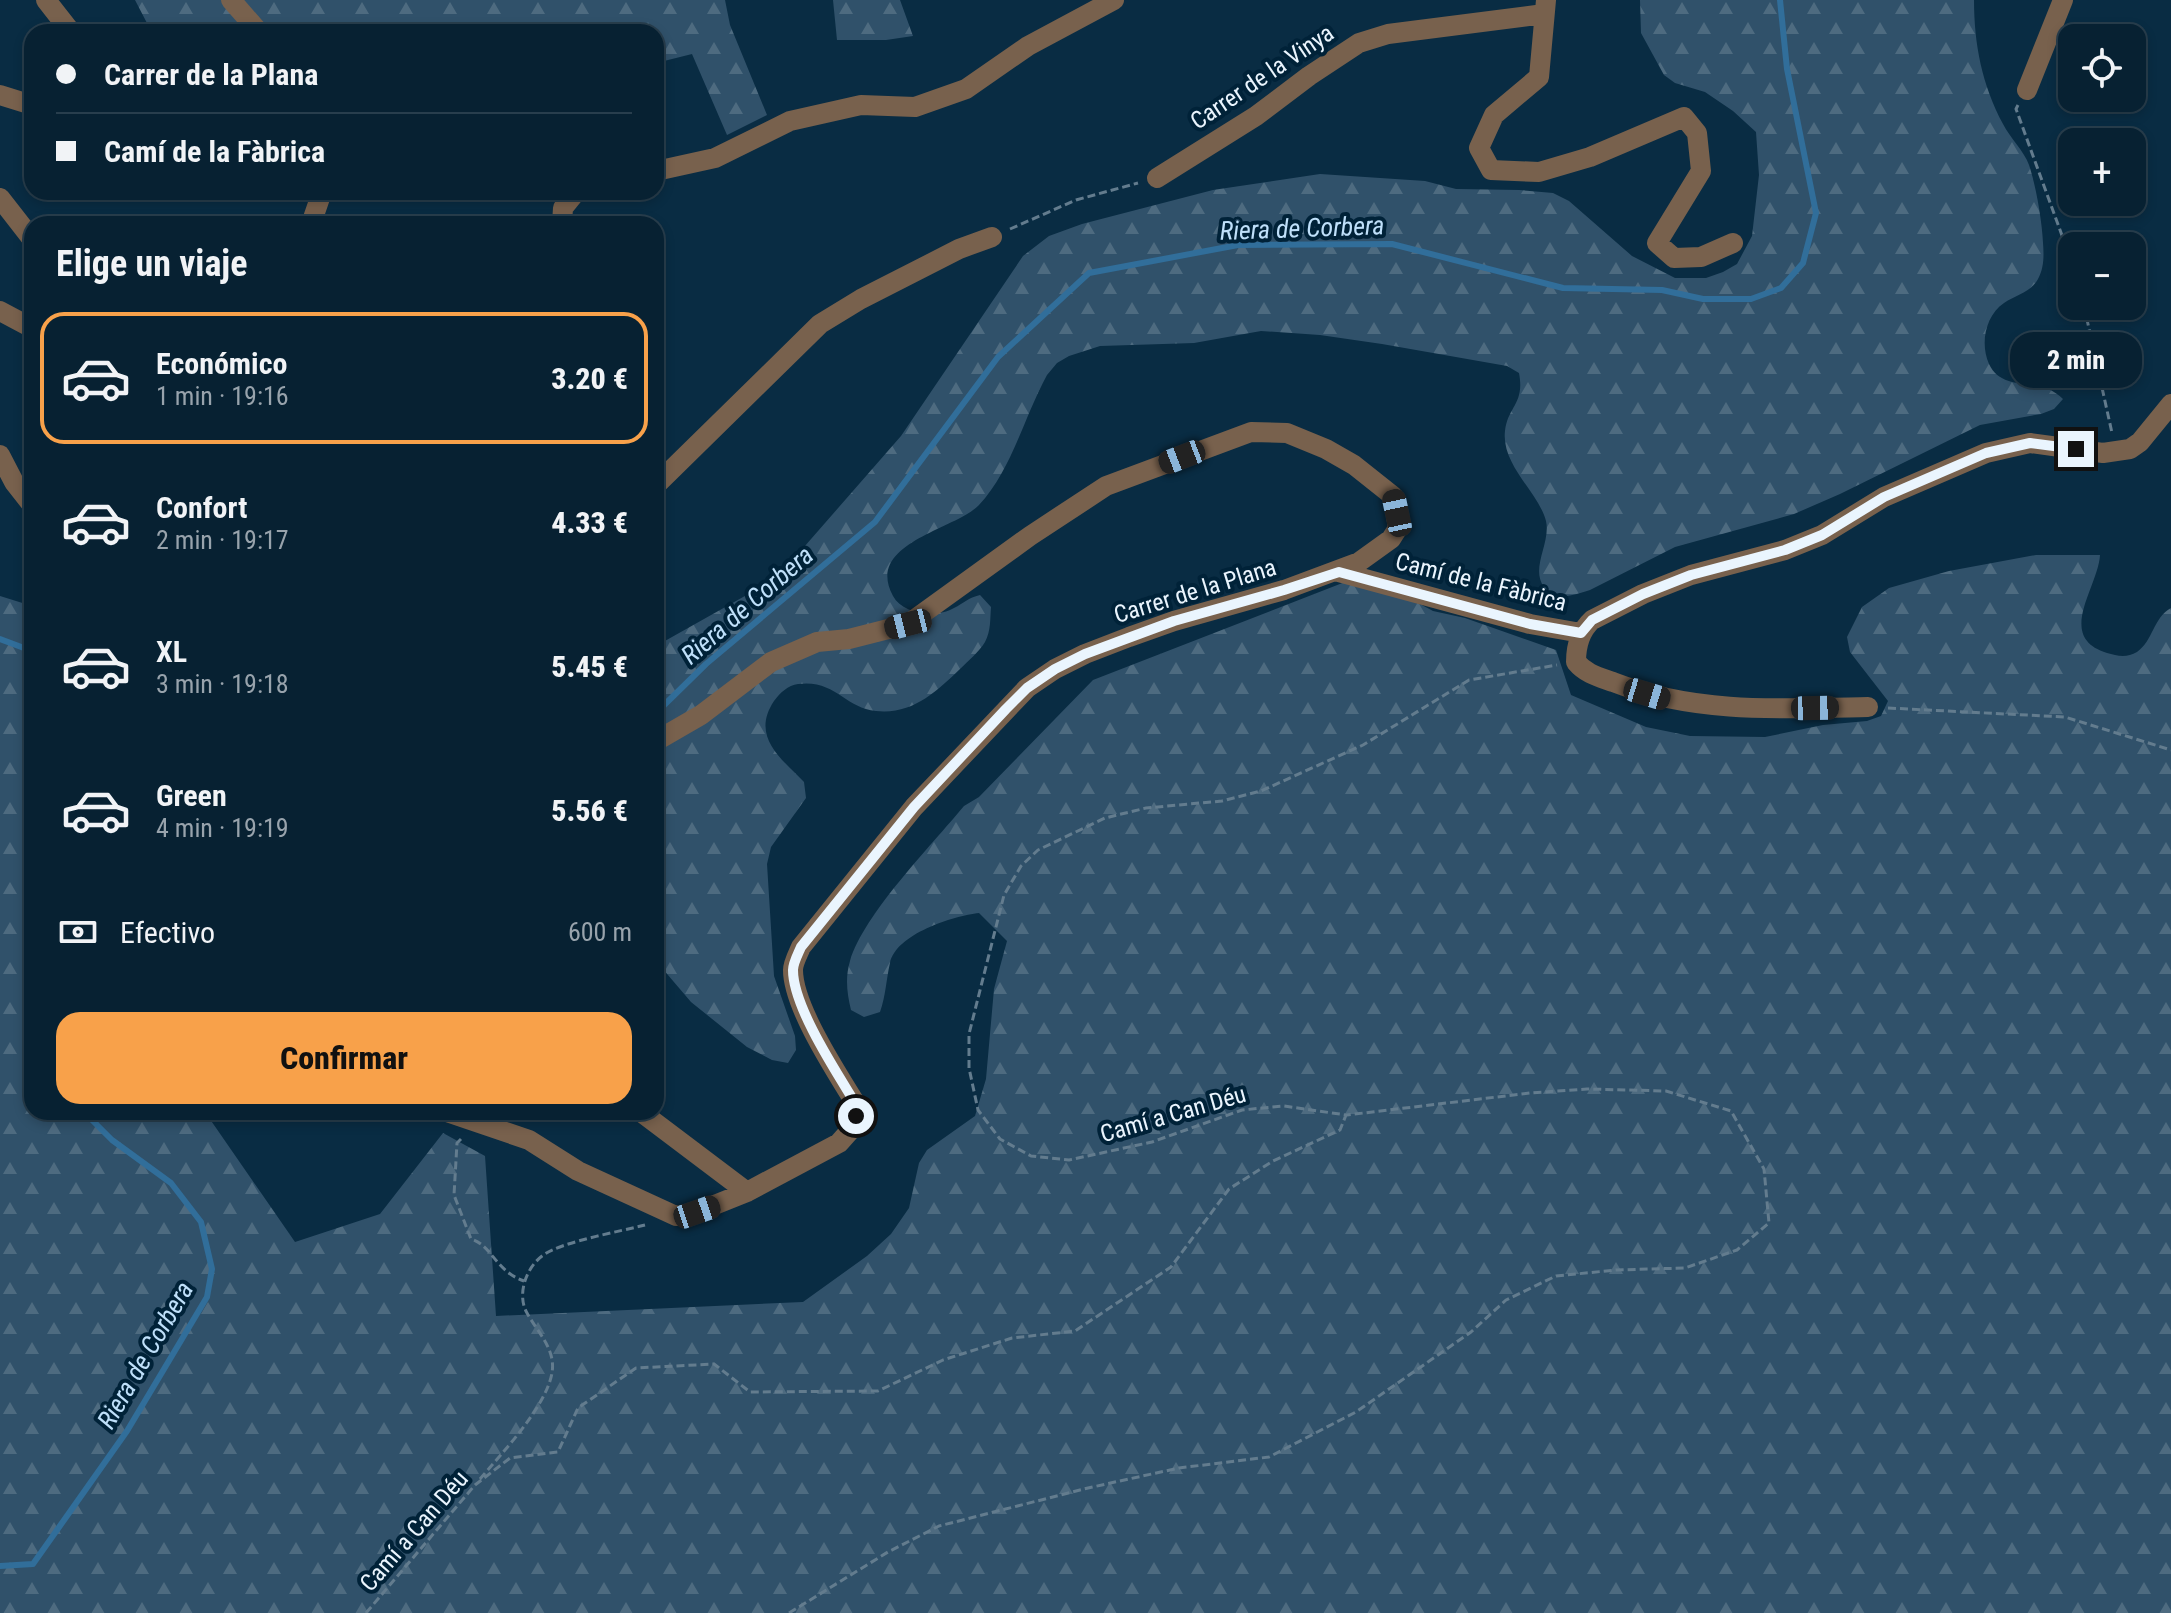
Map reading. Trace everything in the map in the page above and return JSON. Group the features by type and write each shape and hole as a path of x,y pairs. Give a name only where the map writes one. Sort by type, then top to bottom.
{"street":[{"path":"46,0 65,24"},
{"path":"231,0 252,24"},
{"path":"664,169 715,158 790,121 861,105 915,107 966,89 1028,46 1114,0"},
{"path":"2027,90 2063,0"},
{"path":"1545,7 1539,77 1494,115 1479,148 1491,170 1539,172 1590,157 1684,117 1697,133 1701,171 1657,243 1674,258 1701,257 1733,243"},
{"name":"Carrer de la Vinya","path":"1157,178 1256,116 1359,43 1388,34 1545,7"},
{"path":"0,95 24,102"},
{"path":"0,198 24,229"},
{"path":"664,477 820,324 861,299 959,249 992,237"},
{"path":"0,311 24,324"},
{"path":"2116,452 2130,449 2140,442 2171,404"},
{"name":"Carrer de la Plana","path":"664,736 701,715 771,662 817,642 849,639 908,624 1030,536 1106,486 1251,432 1287,433 1326,449 1354,465 1393,496 1398,528 1376,552 1339,572 1174,621 1085,654 1027,688 984,731 914,807 801,947 793,968 796,990 807,1016 854,1101 855,1125 839,1143 747,1192 697,1212 676,1216"},
{"name":"Camí de la Fàbrica","path":"1339,572 1530,624 1581,633 1592,620 1643,594 1691,575 1785,550 1822,535 1884,497 1986,453 2030,443 2116,452"},
{"path":"0,455 24,495"},
{"path":"1581,633 1576,662 1589,673 1664,700 1703,705 1789,708 1868,707"},
{"path":"470,1120 529,1140 578,1171 676,1216"},
{"path":"652,1120 747,1192"}],"path":[{"path":"2027,90 2016,109 2061,232"},
{"path":"992,237 1076,200 1157,178"},
{"path":"2087,320 2116,452"},
{"name":"Camí a Can Déu","path":"366,1613 475,1485 510,1458 558,1452 578,1408 636,1368 714,1364 750,1392 878,1391 943,1360 1012,1338 1075,1331 1171,1267 1229,1189 1273,1161 1340,1130 1346,1115 1284,1106 1242,1110 1152,1142 1069,1160 1031,1156 1000,1139 978,1110 969,1068 969,1034 1004,895 1021,866 1038,850 1105,818 1146,808 1222,801 1261,791 1363,745 1469,680 1576,662"},
{"path":"1868,707 2065,717 2171,750"},
{"path":"789,1613 888,1552 939,1526 1179,1468 1269,1457 1356,1412 1471,1332 1506,1300 1556,1276 1685,1268 1737,1250 1769,1223 1764,1169 1731,1111 1666,1091 1587,1089 1530,1093 1346,1115"},
{"path":"476,1122 457,1143 454,1195 457,1207 471,1239 481,1242 508,1275 524,1281"},
{"path":"475,1485 514,1440 543,1396 552,1374 552,1354 524,1310 524,1281 545,1254 676,1216"}],"green space":[{"path":"135,0 725,0 730,25 767,115 727,135 692,54 664,61 664,24 147,24"},
{"path":"833,0 900,0 913,36 886,40 837,40"},
{"path":"1640,0 1974,0 1978,48 1985,79 2003,124 2029,165 2038,204 2043,253 2041,271 2035,284 2004,303 1992,315 1986,331 1986,356 2000,377 2048,389 2063,399 2054,409 2041,414 1980,425 1794,514 1675,547 1590,590 1559,596 1549,592 1540,580 1546,521 1514,467 1505,443 1507,423 1520,392 1519,373 1507,366 1320,335 1261,331 1194,343 1100,346 1069,356 1057,363 1047,375 1009,459 979,505 916,540 891,563 887,578 893,596 912,611 939,613 980,595 991,607 988,634 980,649 951,678 912,706 889,711 865,709 821,686 798,684 782,692 767,714 767,736 779,756 804,782 806,798 771,847 767,864 774,976 795,1036 796,1050 788,1063 772,1060 747,1047 691,1002 664,970 664,642 777,578 901,436 1023,256 1049,236 1082,224 1213,190 1320,174 1425,181 1456,189 1553,193 1569,201 1632,256 1675,278 1706,278 1723,272 1737,264 1752,236 1759,175 1756,132 1705,92 1675,83 1664,75 1641,33"},
{"path":"2036,555 2100,555 2081,624 2084,636 2092,646 2122,656 2137,652 2147,642 2160,618 2171,608 2171,1613 0,1613 0,596 24,604 24,1120 211,1120 295,1242 380,1214 443,1133 485,1156 496,1316 803,1302 867,1256 891,1234 909,1208 919,1163 927,1150 975,1116 986,1079 994,989 1007,941 979,913 927,928 903,943 894,953 880,1012 864,1017 851,1010 847,986 850,961 869,923 917,860 964,806 979,797 1093,680 1345,582 1407,597 1433,611 1465,618 1556,650 1571,695 1646,727 1690,736 1765,737 1823,725 1867,721 1881,716 1888,701 1850,652 1847,637 1862,607 1889,588 1949,571"}],"waterway":[{"name":"Riera de Corbera","path":"664,705 706,664 875,522 998,357 1089,273 1238,245 1392,244 1563,288 1662,290 1703,299 1751,299 1781,288 1803,263 1816,213 1787,69 1780,0"},
{"path":"0,639 24,648"},
{"name":"Riera de Corbera","path":"0,1566 33,1564 127,1431 207,1297 212,1269 201,1222 171,1183 112,1140 92,1120"}],"route":[{"path":"856,1116 854,1101 796,990 793,968 801,947 955,761 1027,688 1055,669 1085,654 1174,621 1339,572 1530,624 1581,633 1592,620 1643,594 1691,575 1785,550 1822,535 1884,497 1986,453 2030,443 2076,449"}]}
